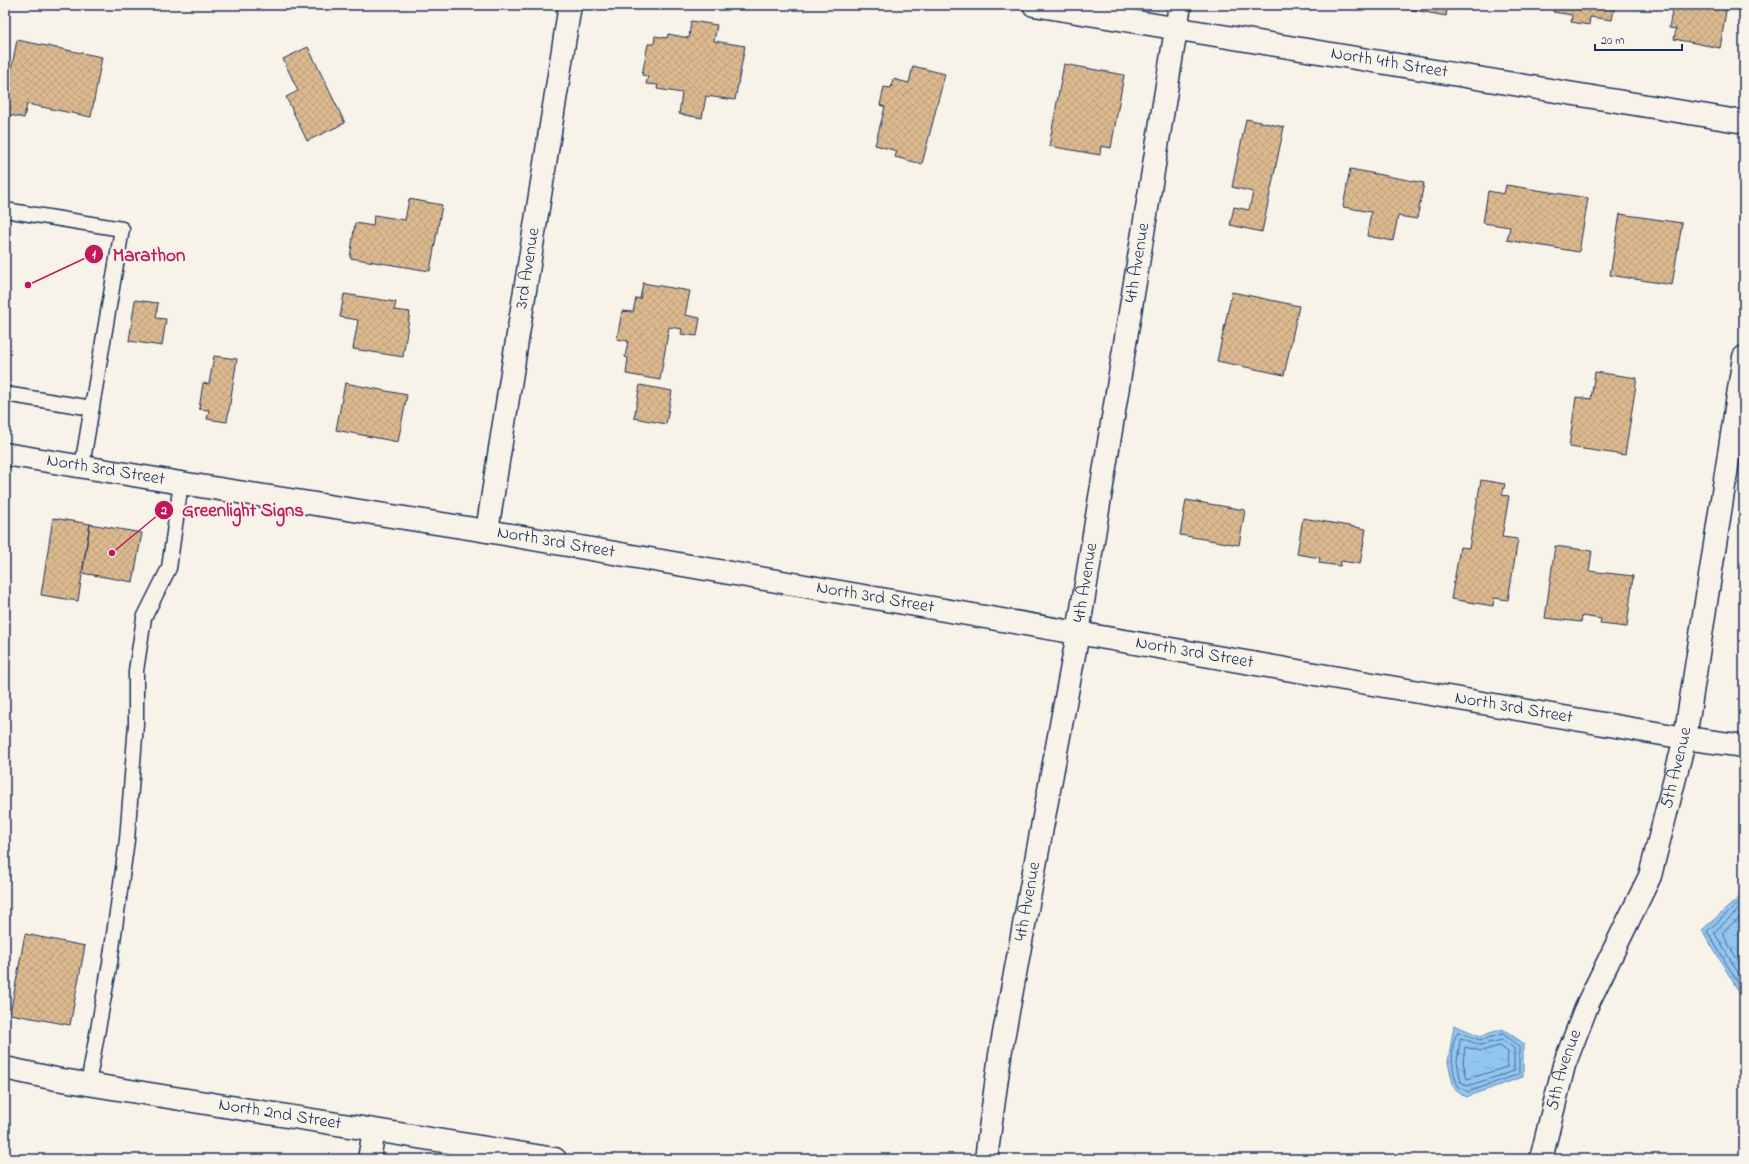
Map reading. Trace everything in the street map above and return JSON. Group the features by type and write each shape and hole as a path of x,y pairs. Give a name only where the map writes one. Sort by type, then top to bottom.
{"street":[{"name":"3rd Avenue","path":"487,531 570,5"},
{"name":"North 4th Street","path":"1034,5 1744,122"},
{"name":"4th Avenue","path":"986,1159 1000,1055 1078,633 1180,5"},
{"name":"5th Avenue","path":"1540,1159 1564,1065 1588,1003 1650,876 1685,738 1744,358"},
{"name":"North 3rd Street","path":"5,454 487,531 1685,738 1744,746"},
{"name":"North 2nd Street","path":"5,1068 88,1084 555,1159"},
{"path":"369,1159 374,1130"}],"lane":[{"path":"5,210 122,229 82,466"},
{"path":"5,394 92,408"},
{"path":"88,1084 110,963 127,840 136,724 136,671 144,618 169,568 181,483"}],"water":[{"path":"1742,895 1744,895 1744,1008 1738,990 1702,930"},
{"path":"1454,1025 1480,1036 1503,1029 1523,1043 1523,1077 1466,1097 1454,1088 1448,1062"}],"building":[{"path":"1398,5 1448,5 1446,16 1397,7"},
{"path":"1554,5 1615,5 1612,20 1590,17 1589,25 1571,22 1572,15 1553,12"},
{"path":"1673,5 1727,5 1720,48 1674,39 1676,29 1669,28"},
{"path":"691,21 717,25 714,41 745,46 735,100 706,96 702,118 679,114 682,93 657,89 658,85 646,84 648,76 642,75 648,44 654,44 655,36 667,38 668,34 689,38"},
{"path":"17,40 102,57 91,117 27,104 24,118 5,114 5,102"},
{"path":"308,47 345,123 307,141 286,97 298,91 283,59"},
{"path":"1064,64 1124,75 1111,148 1101,146 1100,155 1049,146"},
{"path":"913,66 945,74 922,164 895,157 897,151 875,145 885,107 880,105 884,87 891,88 893,79 909,83"},
{"path":"1246,119 1284,127 1262,232 1230,225 1234,207 1249,210 1253,192 1232,187"},
{"path":"1350,169 1424,183 1417,219 1398,216 1393,241 1367,236 1371,212 1343,207"},
{"path":"1506,185 1588,198 1579,252 1507,240 1510,227 1483,223 1488,191 1504,194"},
{"path":"409,199 442,205 430,271 350,258 355,223 373,226 374,215 405,220"},
{"path":"1620,214 1682,223 1672,285 1610,275"},
{"path":"643,283 690,291 685,315 700,318 697,336 681,334 682,329 669,327 660,380 626,374 628,358 625,357 628,341 617,339 622,311 633,312 636,298 640,299"},
{"path":"1232,292 1299,306 1284,375 1217,361"},
{"path":"344,294 396,302 394,310 410,312 403,357 353,349 358,320 340,317"},
{"path":"135,300 158,303 156,318 166,319 162,346 129,341"},
{"path":"214,356 237,359 227,422 207,419 209,410 199,409 203,383 209,384"},
{"path":"1595,372 1637,378 1625,455 1569,447 1576,397 1591,399"},
{"path":"345,383 407,395 398,442 336,430"},
{"path":"640,385 672,391 666,424 634,418"},
{"path":"1481,480 1505,484 1502,495 1509,496 1502,537 1518,539 1508,600 1494,598 1493,606 1451,599 1460,547 1469,548"},
{"path":"1186,500 1245,510 1239,545 1180,535"},
{"path":"53,518 90,524 78,601 41,595"},
{"path":"1303,518 1366,529 1360,564 1341,561 1340,566 1319,563 1320,558 1297,554"},
{"path":"90,524 142,533 133,582 82,573"},
{"path":"1555,546 1592,551 1589,571 1633,576 1627,627 1600,624 1601,619 1582,616 1581,622 1545,618"},
{"path":"25,934 85,946 70,1025 10,1014"}],"place":[{"name":"Marathon","path":"28,285"},
{"name":"Greenlight Signs","path":"112,553"}]}
